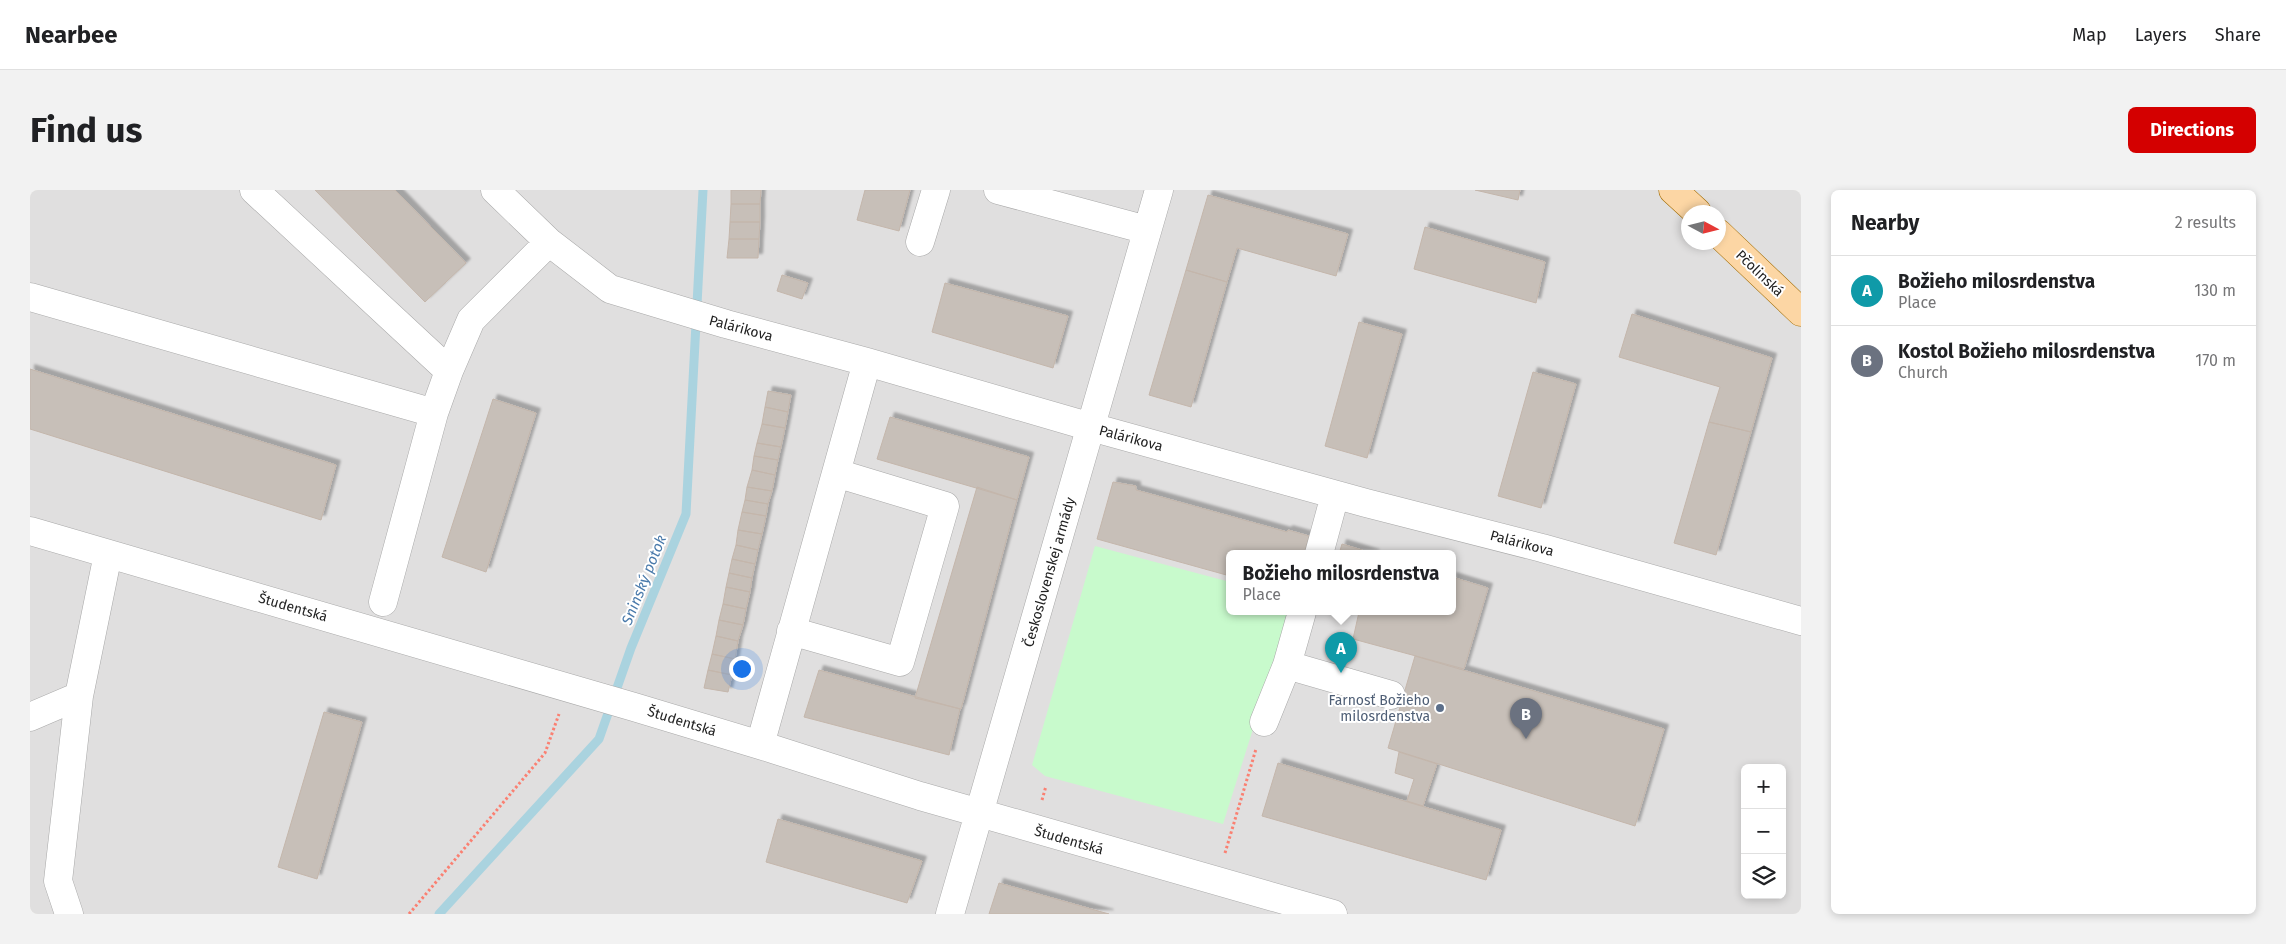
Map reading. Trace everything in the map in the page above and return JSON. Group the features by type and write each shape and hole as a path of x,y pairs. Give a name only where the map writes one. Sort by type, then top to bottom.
{"main road":[{"path":"1673,190 1689,205"},
{"name":"Pčolinská","path":"1726,241 1801,312"}],"street":[{"path":"254,190 449,372"},
{"name":"Palárikova","path":"495,190 549,242 610,289 679,311 868,362 1091,427 1335,495 1542,548 1801,621"},
{"path":"920,242 936,190"},
{"path":"998,190 1147,230"},
{"name":"Československej armády","path":"950,914 1159,190"},
{"path":"383,602 434,413 471,320 549,242"},
{"path":"30,297 434,413"},
{"path":"760,745 868,362"},
{"path":"791,631 900,662 940,524 945,506 836,473"},
{"path":"1319,550 1335,495"},
{"name":"Študentská","path":"30,531 634,707 979,814 1332,914"},
{"path":"70,914 58,881 79,696 108,554"},
{"path":"1264,722 1287,665 1301,615"},
{"path":"1287,665 1391,695"},
{"path":"30,717 79,696"}],"path":[{"path":"410,914 545,753 576,690"},
{"path":"1225,856 1264,722"}],"shaded area":[{"path":"30,190 1801,190 1801,914 30,914"}],"green space":[{"path":"1095,546 1226,581 1226,615 1289,615 1223,824 1045,776 1032,765"}],"building":[{"path":"315,190 395,190 466,263 425,302"},
{"path":"731,190 761,190 760,204 731,204"},
{"path":"865,190 910,190 899,231 857,220"},
{"path":"1475,190 1520,190 1518,200"},
{"path":"1208,195 1348,234 1336,276 1237,248 1227,282 1186,270"},
{"path":"731,204 760,204 760,222 730,222"},
{"path":"730,222 760,222 759,239 729,239"},
{"path":"1425,227 1545,262 1536,303 1414,269"},
{"path":"729,239 759,239 758,258 727,258"},
{"path":"1186,270 1227,282 1191,407 1149,395"},
{"path":"782,275 808,283 802,299 777,291"},
{"path":"945,283 1068,316 1053,368 932,332"},
{"path":"1632,314 1772,358 1751,432 1709,422 1720,387 1619,357"},
{"path":"1359,322 1402,334 1367,458 1325,446"},
{"path":"30,369 336,465 321,520 30,429"},
{"path":"1533,372 1576,384 1541,508 1498,496"},
{"path":"768,391 791,395 788,412 765,407"},
{"path":"493,399 536,413 486,572 442,557"},
{"path":"765,407 788,412 785,428 762,424"},
{"path":"890,417 1029,457 1017,500 877,459"},
{"path":"1709,422 1751,432 1716,555 1674,543"},
{"path":"762,424 785,428 781,447 757,443"},
{"path":"757,443 781,447 778,460 754,456"},
{"path":"754,456 778,460 775,475 752,470"},
{"path":"752,470 775,475 772,491 747,487"},
{"path":"1113,482 1136,486 1136,490 1287,532 1288,530 1309,536 1305,550 1226,550 1226,575 1097,539"},
{"path":"747,487 772,491 768,504 745,500"},
{"path":"977,487 1017,500 961,709 915,698"},
{"path":"745,500 768,504 766,516 742,512"},
{"path":"742,512 766,516 762,534 738,530"},
{"path":"738,530 762,534 758,550 736,545"},
{"path":"1342,544 1362,550 1340,550"},
{"path":"736,545 758,550 755,564 732,559"},
{"path":"732,559 755,564 752,578 729,573"},
{"path":"729,573 752,578 750,592 726,587"},
{"path":"1456,578 1488,588 1464,669 1353,639 1358,615 1456,615"},
{"path":"726,587 750,592 746,609 723,604"},
{"path":"723,604 746,609 743,625 719,620"},
{"path":"719,620 743,625 738,641 716,636"},
{"path":"716,636 738,641 735,659 712,654"},
{"path":"712,654 735,659 732,675 708,670"},
{"path":"1415,656 1664,729 1635,826 1388,748"},
{"path":"708,670 732,675 728,692 704,688"},
{"path":"819,670 960,709 949,755 804,717"},
{"path":"324,712 362,722 317,879 278,867"},
{"path":"1399,752 1437,764 1423,806 1407,801 1414,779 1395,773"},
{"path":"1278,763 1501,830 1486,880 1262,816"},
{"path":"778,819 922,861 907,903 766,862"},
{"path":"999,883 1109,914 989,914"}],"waterway":[{"name":"Sninský potok","path":"439,914 599,739 631,648 686,514 703,190"}],"place":[{"name":"Božieho milosrdenstva","path":"1341,673"},
{"name":"Farnosť Božieho milosrdenstva","path":"1440,708"},
{"name":"Kostol Božieho milosrdenstva","path":"1526,739"}]}
